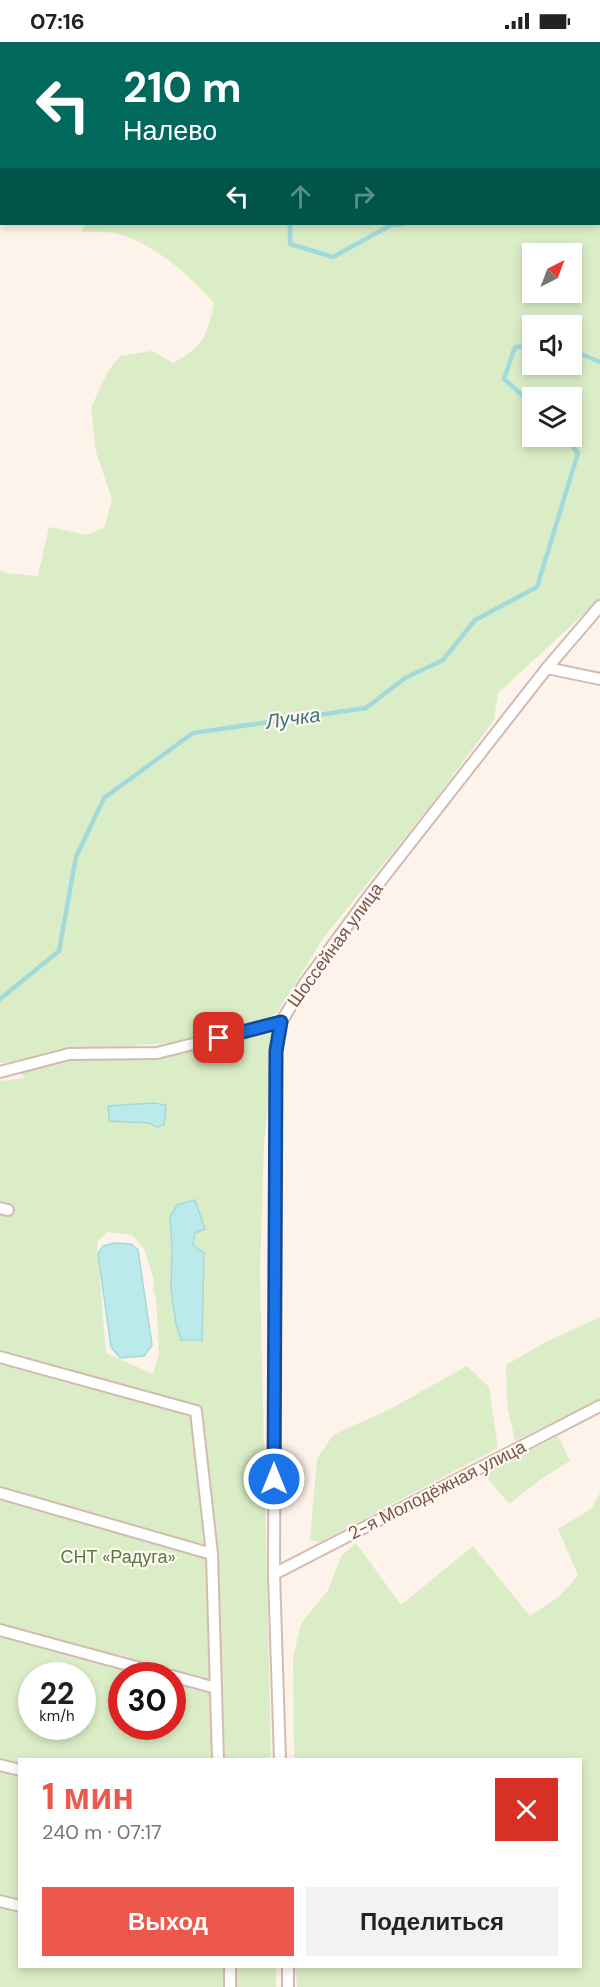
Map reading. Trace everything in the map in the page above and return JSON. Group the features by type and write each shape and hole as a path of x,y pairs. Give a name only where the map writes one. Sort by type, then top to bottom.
{"street":[{"name":"Шоссейная улица","path":"280,1758 274,1574 276,1051 281,1022 305,982 372,892 547,668 600,606"},
{"path":"547,668 600,679"},
{"path":"0,1072 69,1054 157,1053 281,1022"},
{"path":"0,1357 196,1411 212,1554 218,1758"},
{"name":"2-я Молодёжная улица","path":"274,1574 600,1406"},
{"path":"0,1493 212,1554"},
{"path":"0,1630 119,1662"},
{"path":"186,1680 216,1688"},
{"path":"0,1765 18,1770"},
{"path":"0,1901 18,1906"},
{"path":"230,1968 230,1987"},
{"path":"288,1968 288,1987"}],"green space":[{"path":"84,225 600,225 600,599 498,693 494,720 428,809 324,937 277,1013 253,1024 192,1041 131,1046 0,1063 0,570 5,573 38,576 49,527 86,535 104,528 112,499 96,452 91,408 108,371 120,356 152,351 173,363 183,357 192,351 202,339 209,324 214,303 183,272 159,253 133,239 105,232 82,232"},
{"name":"СНТ «Радуга»","path":"276,1032 264,1143 260,1272 271,1756 268,1758 18,1758 18,1968 276,1968 276,1987 0,1987 0,1081 24,1078 20,1071 83,1056 173,1053","holes":["177,1205 205,1229 194,1233 193,1245 204,1254 201,1340 172,1249 170,1217","108,1232 132,1235 144,1249 154,1280 159,1354 153,1374 106,1353 97,1242"]},
{"path":"600,1317 600,1399 515,1441 507,1404 506,1365 546,1342"},
{"path":"467,1366 489,1387 498,1448 320,1542 310,1540 317,1459 333,1435 390,1409"},
{"path":"558,1436 570,1461 541,1479 509,1504 484,1474"},
{"path":"600,1493 600,1987 297,1987 295,1968 582,1968 582,1758 294,1758 293,1657 301,1624 328,1590 342,1555 356,1543 401,1605 473,1546 530,1616 560,1596 578,1575 558,1529 591,1509"}],"water":[{"path":"154,1103 166,1105 164,1125 157,1127 149,1123 109,1121 108,1106"},
{"path":"195,1200 205,1229 195,1233 193,1245 204,1253 202,1340 181,1340 176,1324 171,1289 170,1217 177,1205"},
{"path":"115,1243 131,1244 138,1250 152,1345 144,1356 120,1358 111,1347 98,1254 103,1246"}],"waterway":[{"name":"Лучка","path":"290,225 290,244 333,257 391,225"},
{"name":"Лучка","path":"522,347 515,347 504,379 522,395"},
{"name":"Лучка","path":"582,354 600,362"},
{"name":"Лучка","path":"0,999 59,951 76,857 104,798 193,733 366,708 405,678 443,660 475,620 537,587 578,453 573,447"}],"route":[{"path":"219,1038 281,1022 276,1051 274,1479"}]}
